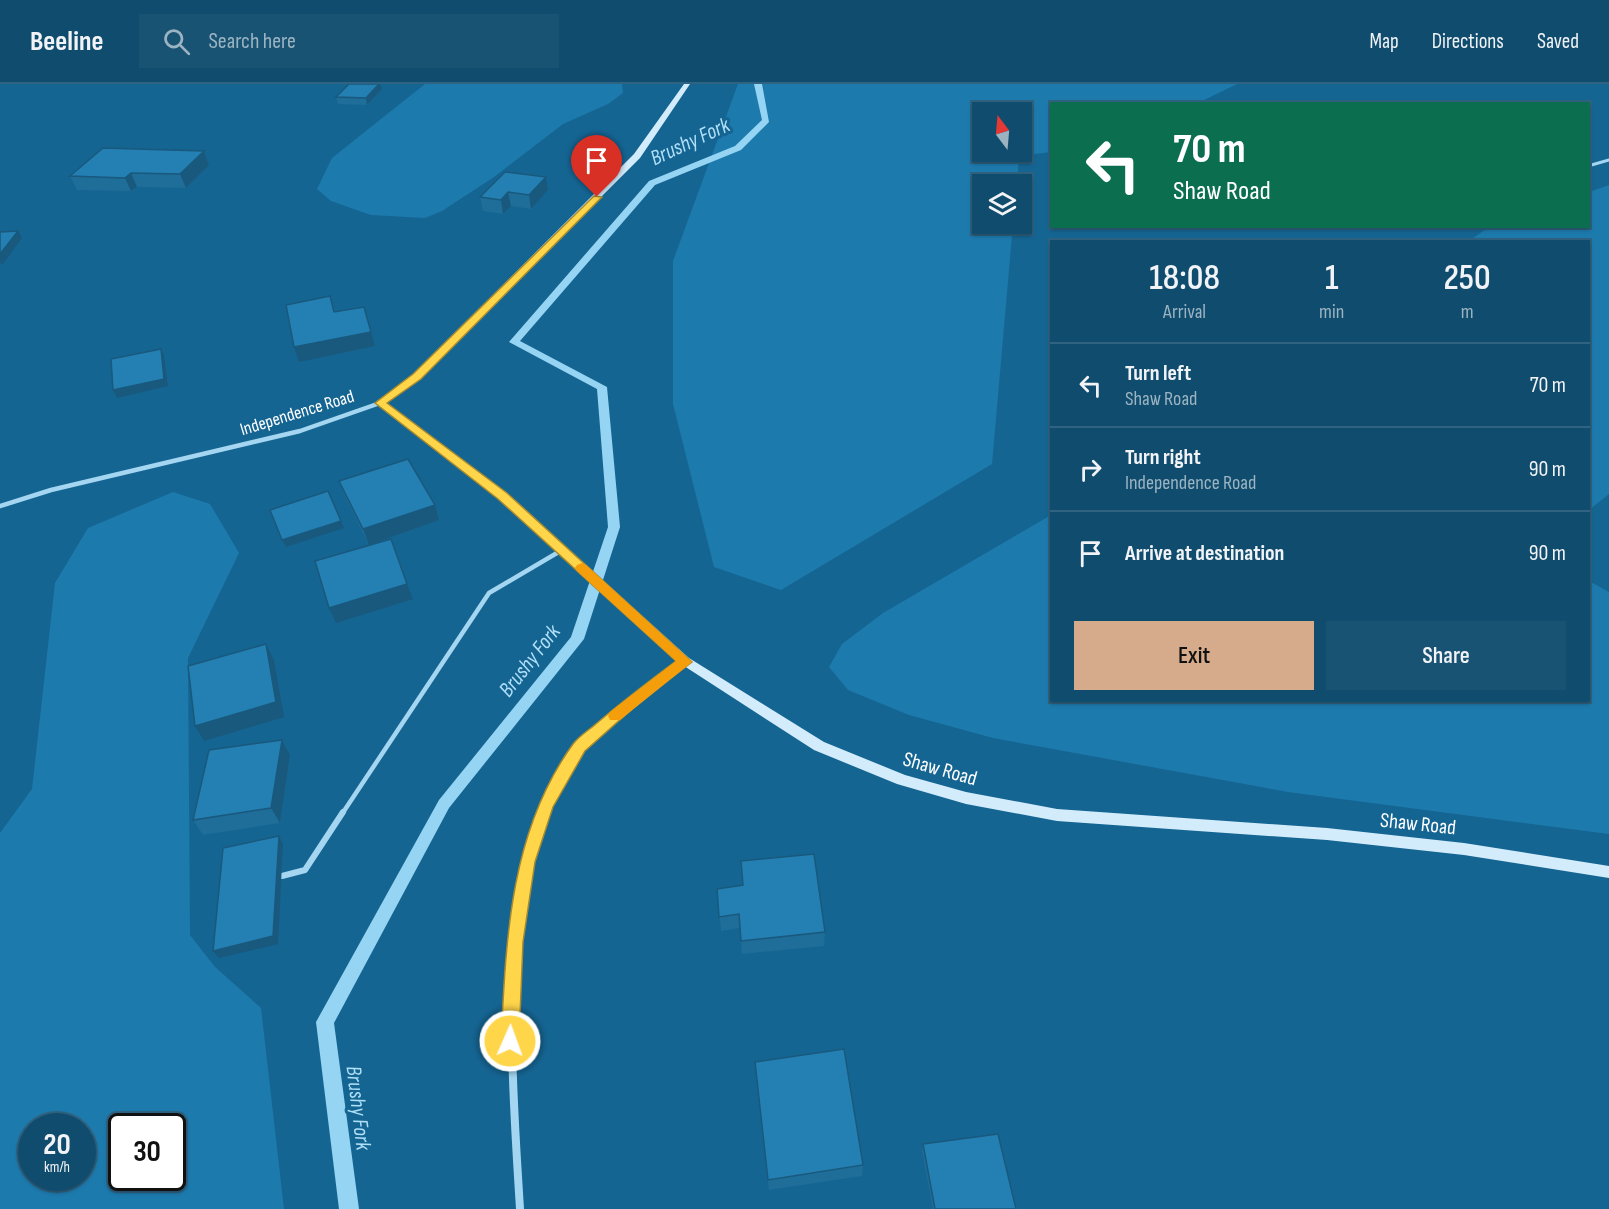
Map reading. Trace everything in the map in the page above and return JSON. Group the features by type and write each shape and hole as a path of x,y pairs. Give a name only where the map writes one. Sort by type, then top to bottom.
{"main road":[{"name":"Independence Road","path":"380,403 417,376 637,156 687,84"},
{"name":"Shaw Road","path":"380,403 502,496 685,662 819,746 902,780 966,798 1057,815 1327,834 1453,848 1609,872"}],"street":[{"name":"Independence Road","path":"0,506 51,490 300,431 380,403"},
{"path":"520,1209 510,1041 514,942 527,862 546,806 580,747 635,699 685,662"}],"lane":[{"path":"1590,165 1609,160"},
{"path":"282,876 305,870 489,593 562,550"}],"shaded area":[{"path":"425,84 622,84 623,93 608,104 563,124 494,177 442,211 425,218 371,215 331,201 317,189 332,158"},
{"path":"738,84 1237,84 1200,102 1050,102 1050,152 1032,154 1032,102 972,102 972,162 1019,162 1018,174 972,174 972,234 1012,234 992,464 781,590 714,567 673,404 673,261"},
{"path":"1609,185 1609,494 1590,509 1590,240 1470,240 1488,228 1590,228 1590,192"},
{"path":"173,492 210,504 239,553 188,658 190,935 215,967 261,1008 284,1209 0,1209 0,833 32,789 55,583 88,528"},
{"path":"1050,516 1050,702 1590,702 1590,582 1609,592 1609,834 1288,792 993,738 909,715 848,690 829,667 842,644 883,613"}],"building":[{"path":"349,84 379,84 366,98 336,97"},
{"path":"103,148 204,151 180,174 131,173 125,178 70,176"},
{"path":"505,172 546,177 529,195 508,192 501,200 480,197"},
{"path":"18,231 0,254 0,232"},
{"path":"330,296 334,312 364,307 371,332 294,347 286,305"},
{"path":"161,349 164,379 113,390 111,359"},
{"path":"408,459 435,505 363,529 339,481"},
{"path":"328,491 341,521 282,540 270,510"},
{"path":"391,539 407,584 329,608 315,561"},
{"path":"266,644 276,702 195,726 188,666"},
{"path":"282,740 271,808 193,820 209,750"},
{"path":"279,836 273,936 213,951 223,848"},
{"path":"814,854 825,932 741,941 739,914 719,917 717,889 743,885 741,861"},
{"path":"844,1049 863,1165 768,1180 755,1062"},
{"path":"998,1134 1016,1209 935,1209 923,1144"}],"waterway":[{"name":"Brushy Fork","path":"349,1209 325,1022 444,804 577,639 614,527 602,387 514,342 652,183 738,148 766,120 758,84"}],"slow traffic":[{"path":"582,568 685,662 615,716"}],"route":[{"path":"510,1041 514,942 527,862 546,806 580,747 635,699 685,662 502,496 380,403 417,376 597,197"}]}
